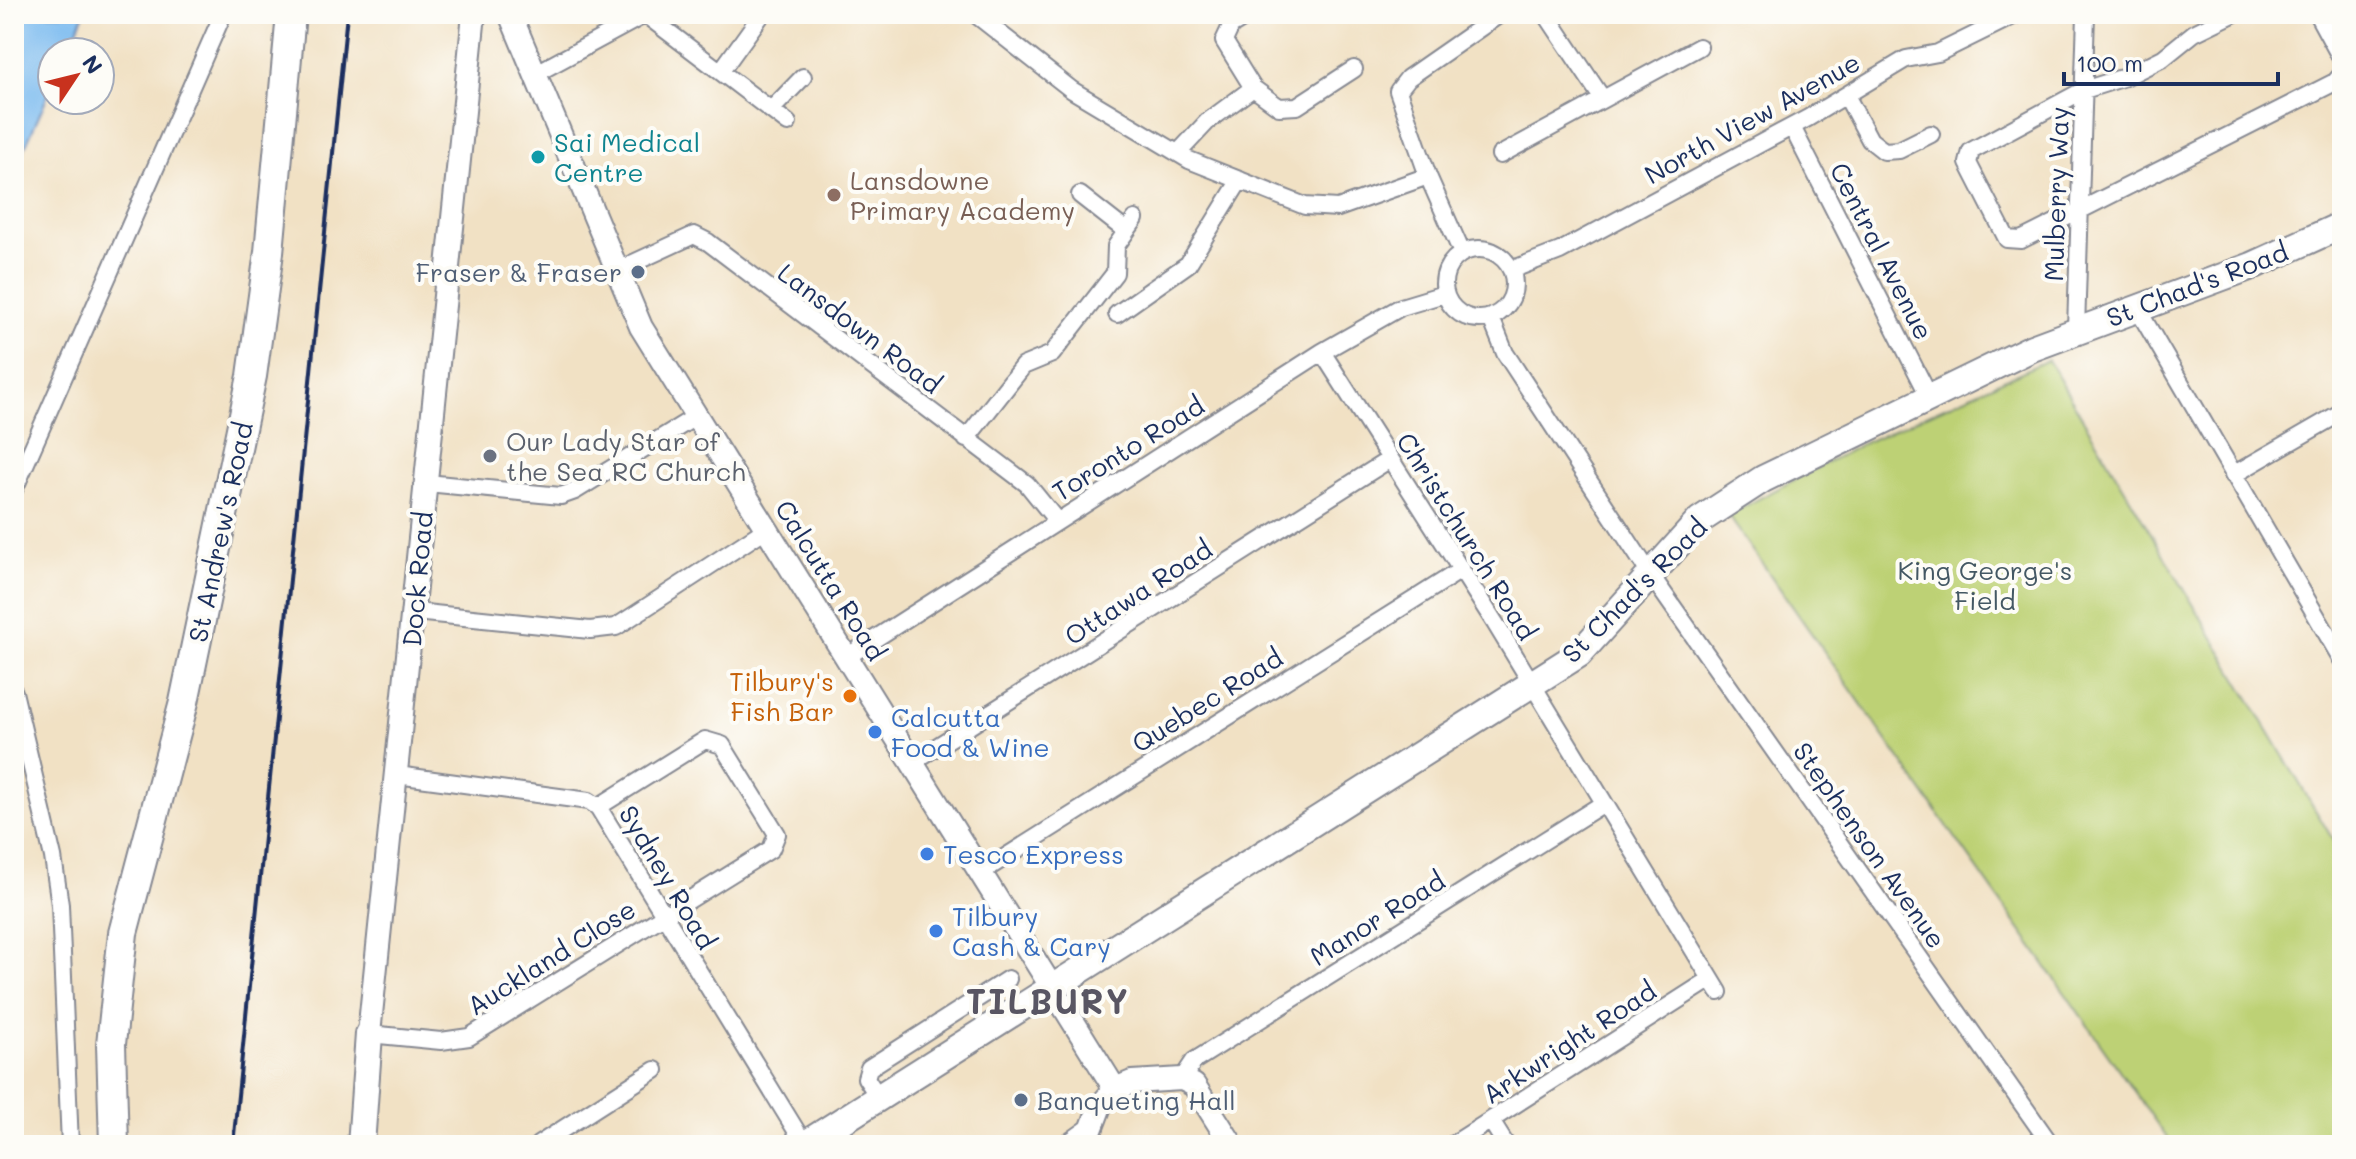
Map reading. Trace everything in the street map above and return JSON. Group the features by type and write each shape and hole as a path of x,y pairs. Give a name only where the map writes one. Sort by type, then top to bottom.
{"highway":[{"name":"St Andrew's Road","path":"114,1145 111,1044 123,933 184,702 252,376 269,252 291,14"}],"main road":[{"name":"St Chad's Road","path":"804,1145 1579,654 1700,520 1732,497 1929,396 2076,329 2252,266 2342,225"},
{"name":"Dock Road","path":"361,1145 369,1034"}],"street":[{"path":"14,490 223,14"},
{"name":"Dock Road","path":"369,1034 415,612 474,14"},
{"name":"Calcutta Road","path":"510,14 641,327 1052,987"},
{"path":"535,74 646,14 788,123"},
{"path":"721,71 762,14"},
{"path":"975,14 1072,90 1178,153 1305,206 1338,208 1428,176"},
{"path":"1251,14 1231,26 1224,41 1253,88 1279,107 1291,109 1354,69"},
{"path":"1462,253 1428,176 1398,91 1408,78 1500,14"},
{"path":"1546,14 1602,98"},
{"name":"North View Avenue","path":"1511,270 1560,251 1847,97 1906,59 1938,53 2017,14"},
{"name":"Mulberry Way","path":"2076,329 2077,211 2086,14"},
{"path":"2233,14 2194,33 2174,51 2125,77 2084,90 1975,148 1968,156 2003,233 2011,241 2021,240 2335,82 2342,74"},
{"path":"2317,14 2342,60"},
{"path":"1500,155 1699,47"},
{"path":"771,110 803,77"},
{"path":"1178,153 1207,122 1253,88"},
{"path":"1847,97 1870,140 1884,151 1899,150 1931,134"},
{"name":"Central Avenue","path":"1792,127 1929,396"},
{"path":"1117,314 1188,264 1240,180"},
{"path":"966,439 1023,366 1052,354 1115,273 1116,246 1130,225 1080,195"},
{"name":"Lansdown Road","path":"616,271 694,235 708,242 1027,484 1057,521"},
{"path":"1481,248 1493,252 1511,270 1513,296 1508,305 1491,318 1469,319 1458,313 1444,294 1445,271 1462,253 1481,248"},
{"name":"Toronto Road","path":"845,658 1322,352 1401,307 1444,294"},
{"path":"2137,308 2342,660"},
{"name":"Stephenson Avenue","path":"1491,318 1505,353 1650,574 2051,1145"},
{"name":"Christchurch Road","path":"1322,352 1461,570 1715,985"},
{"path":"2233,475 2342,412"},
{"path":"427,483 561,496 575,491 695,417"},
{"name":"Ottawa Road","path":"911,763 1390,459"},
{"path":"415,612 590,630 616,627 766,529"},
{"name":"Quebec Road","path":"980,873 1461,570"},
{"path":"14,692 53,857 60,905 70,1145"},
{"name":"Auckland Close","path":"369,1034 441,1041 469,1037 771,849 777,834 722,745 705,740 598,807"},
{"name":"Sydney Road","path":"397,775 589,801 598,807 804,1145"},
{"name":"Manor Road","path":"1182,1079 1194,1061 1604,803"},
{"path":"879,1098 866,1078 869,1068 1008,979"},
{"name":"Arkwright Road","path":"1452,1145 1715,985"},
{"path":"1052,987 1115,1089"},
{"path":"538,1145 655,1070"},
{"path":"1070,1145 1091,1130 1100,1106 1115,1089 1132,1082 1182,1079 1194,1085 1232,1145"},
{"path":"1491,1121 1506,1145"}],"green space":[{"name":"King George's Field","path":"2048,360 2342,855 2342,1124 2306,1145 2172,1145 1728,515 1860,445"}],"water":[{"path":"14,14 84,14 74,36 36,36 36,116 39,116 14,172"}],"railway":[{"path":"233,1145 347,14"}],"place":[{"name":"Sai Medical Centre","path":"538,157"},
{"name":"Lansdowne Primary Academy","path":"834,195"},
{"name":"Fraser & Fraser","path":"638,272"},
{"name":"Our Lady Star of the Sea RC Church","path":"490,456"},
{"name":"Tilbury's Fish Bar","path":"850,696"},
{"name":"Calcutta Food & Wine","path":"875,732"},
{"name":"Tesco Express","path":"927,854"},
{"name":"Tilbury Cash & Cary","path":"936,931"},
{"name":"Banqueting Hall","path":"1021,1100"}],"district":[{"name":"TILBURY","path":"1048,1000"}]}
